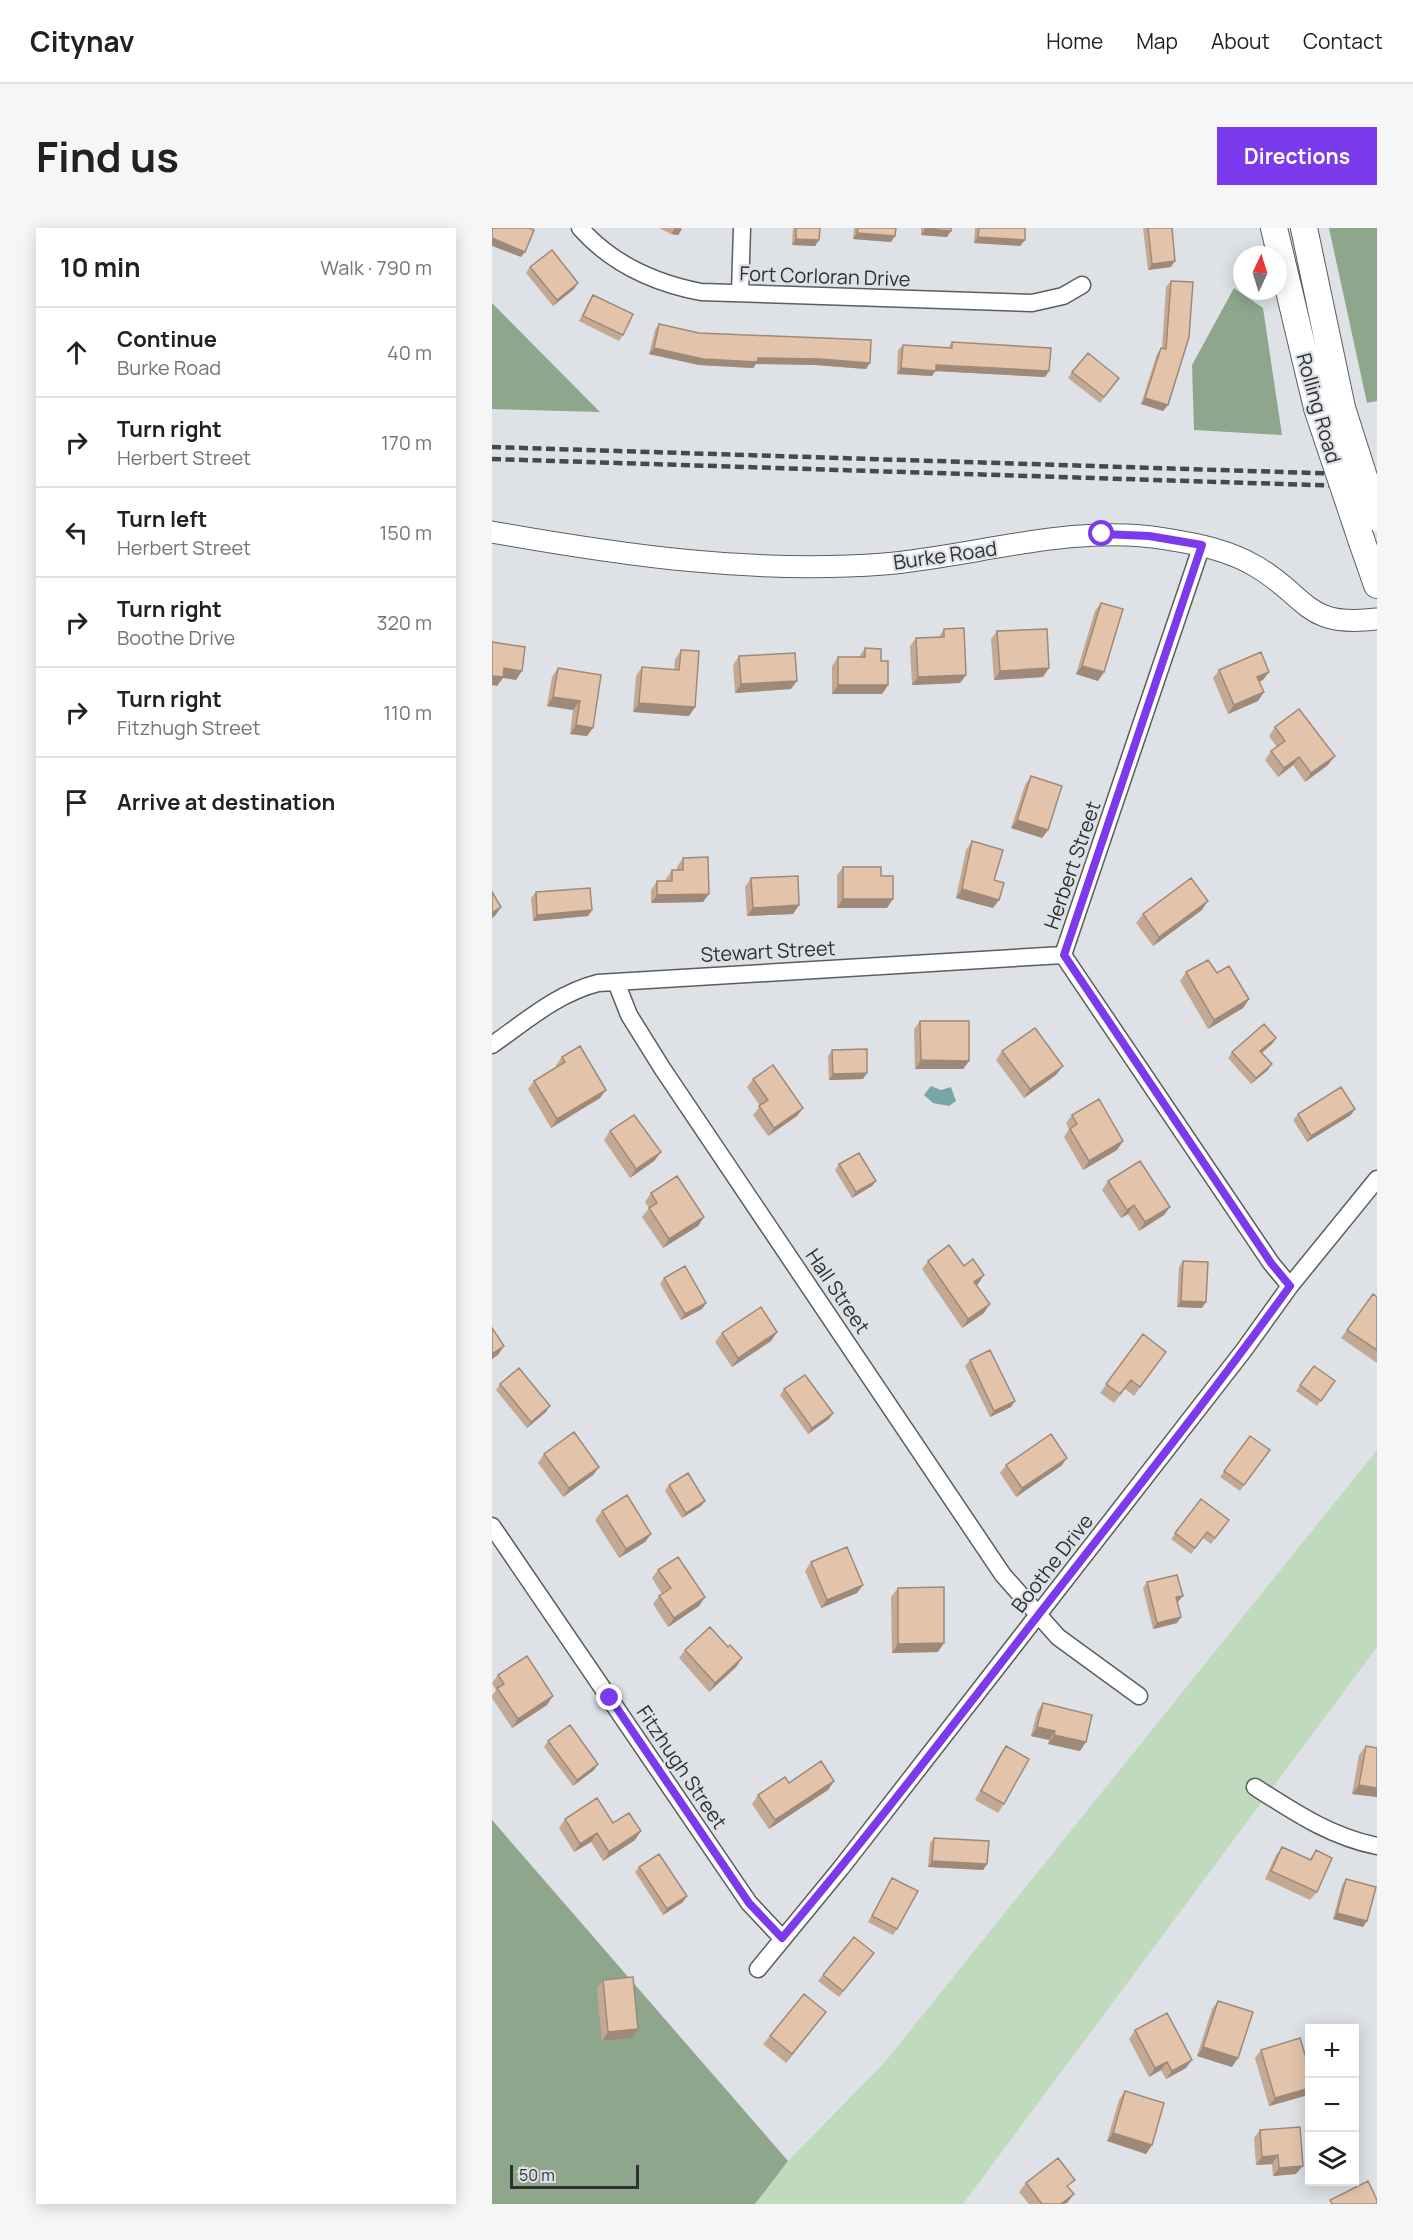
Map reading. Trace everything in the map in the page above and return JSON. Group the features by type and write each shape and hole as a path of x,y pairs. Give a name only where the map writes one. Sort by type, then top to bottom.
{"main road":[{"name":"Rolling Road","path":"1274,228 1329,408 1362,542 1377,585"},
{"name":"Rolling Road","path":"1304,228 1329,408 1377,518"}],"street":[{"name":"Fort Corloran Drive","path":"580,228 615,259 645,276 676,287 701,292 1032,303 1064,296 1082,285"},
{"path":"740,293 742,228"},
{"name":"Burke Road","path":"492,532 608,551 763,567 821,567 886,563 1102,534 1149,536 1202,545 1255,566 1301,604 1323,617 1342,621 1377,619"},
{"name":"Herbert Street","path":"1202,545 1064,955 1264,1253 1290,1286"},
{"name":"Stewart Street","path":"492,1045 557,999 579,988 616,982 1064,955"},
{"name":"Hall Street","path":"616,982 629,1015 662,1068 1003,1575 1058,1637 1139,1696"},
{"name":"Boothe Drive","path":"758,1969 841,1868 1237,1360 1290,1286 1377,1179"},
{"name":"Fitzhugh Street","path":"492,1526 749,1903 782,1938"},
{"path":"1255,1787 1305,1820 1332,1832 1377,1846"}],"green space":[{"path":"1329,228 1377,228 1377,401 1367,403"},
{"path":"1233,290 1233,300 1251,300 1263,308 1282,435 1194,430 1192,365"},
{"path":"492,303 600,412 492,409"},
{"path":"1377,1450 1377,1647 963,2204 755,2204 788,2161 885,2062"},
{"path":"492,1820 788,2161 755,2204 492,2204"}],"water":[{"path":"931,1086 941,1090 951,1087 956,1101 949,1106 933,1103 924,1095"}],"building":[{"path":"492,228 530,228 534,230 525,252 492,238"},
{"path":"796,228 820,228 819,240 796,239"},
{"path":"858,228 896,228 895,236 857,233"},
{"path":"951,228 951,231 925,229"},
{"path":"979,228 1025,228 1025,240 978,237"},
{"path":"1148,228 1172,228 1175,261 1152,264"},
{"path":"552,250 578,283 557,300 530,267"},
{"path":"1171,281 1193,282 1189,337 1168,405 1145,398 1161,348 1166,349"},
{"path":"593,295 633,314 623,335 583,316"},
{"path":"659,324 699,333 871,340 870,363 820,359 758,358 757,362 703,359 654,348"},
{"path":"952,342 1051,348 1049,371 936,365 936,371 901,368 903,345 952,348"},
{"path":"1088,353 1119,378 1104,397 1072,372"},
{"path":"1101,603 1123,609 1104,672 1082,666"},
{"path":"964,628 966,675 918,677 916,638 944,637 944,629"},
{"path":"1047,629 1049,668 1000,671 997,631"},
{"path":"492,642 525,647 522,671 504,668 503,677 492,676"},
{"path":"865,648 881,649 881,661 888,661 888,685 838,685 838,657 865,657"},
{"path":"681,650 699,651 695,707 639,703 642,667 679,670"},
{"path":"1261,652 1269,672 1257,677 1264,692 1234,705 1219,670"},
{"path":"795,653 797,681 741,684 739,656"},
{"path":"558,668 601,675 593,728 576,725 580,701 553,697"},
{"path":"1299,709 1335,756 1311,773 1299,757 1284,768 1271,751 1285,741 1275,727"},
{"path":"1031,776 1062,786 1048,830 1017,820"},
{"path":"972,841 1003,850 994,880 1004,883 999,900 962,889"},
{"path":"708,857 709,894 657,895 657,881 672,881 672,870 683,870 683,858"},
{"path":"843,867 881,867 881,876 893,876 893,899 843,899"},
{"path":"798,876 799,905 753,908 751,878"},
{"path":"1191,878 1208,901 1159,937 1143,914"},
{"path":"590,888 592,910 537,915 536,892"},
{"path":"492,892 501,907 492,913"},
{"path":"1208,960 1217,973 1229,966 1249,999 1214,1020 1186,972"},
{"path":"920,1021 969,1021 969,1061 921,1060"},
{"path":"1264,1024 1276,1038 1260,1051 1272,1064 1256,1078 1232,1052"},
{"path":"1035,1028 1063,1066 1030,1089 1002,1051"},
{"path":"580,1046 606,1090 557,1119 534,1081 565,1062 562,1057"},
{"path":"867,1049 867,1073 833,1074 832,1050"},
{"path":"773,1065 803,1108 774,1128 759,1106 768,1100 753,1079"},
{"path":"1341,1087 1355,1109 1311,1136 1298,1114"},
{"path":"1099,1099 1123,1141 1089,1161 1070,1129 1077,1124 1072,1115"},
{"path":"634,1115 661,1152 636,1169 610,1131"},
{"path":"859,1153 876,1181 856,1192 839,1164"},
{"path":"1140,1161 1170,1207 1145,1222 1134,1205 1127,1210 1108,1181"},
{"path":"677,1176 704,1217 669,1239 649,1208 657,1203 651,1193"},
{"path":"949,1245 964,1266 973,1259 984,1275 974,1282 990,1304 968,1319 928,1261"},
{"path":"1183,1261 1208,1262 1206,1302 1181,1301"},
{"path":"685,1266 706,1303 685,1314 664,1278"},
{"path":"1373,1294 1377,1297 1377,1350 1347,1330"},
{"path":"761,1307 777,1332 738,1358 722,1333"},
{"path":"492,1328 504,1346 492,1354"},
{"path":"1143,1334 1166,1352 1140,1387 1131,1380 1120,1394 1106,1384"},
{"path":"990,1350 1015,1401 994,1411 970,1360"},
{"path":"1314,1366 1335,1381 1321,1401 1300,1385"},
{"path":"519,1368 550,1406 531,1422 500,1384"},
{"path":"805,1375 833,1413 812,1428 784,1389"},
{"path":"574,1432 599,1467 569,1488 544,1454"},
{"path":"1051,1434 1067,1458 1022,1488 1006,1465"},
{"path":"1250,1436 1270,1450 1244,1485 1224,1471"},
{"path":"688,1473 705,1501 686,1513 669,1485"},
{"path":"627,1495 651,1534 626,1549 602,1511"},
{"path":"1201,1499 1229,1520 1215,1538 1207,1532 1195,1548 1175,1533"},
{"path":"847,1547 863,1585 827,1600 811,1562"},
{"path":"678,1557 705,1597 674,1618 659,1596 671,1588 658,1570"},
{"path":"1177,1575 1183,1596 1176,1597 1181,1617 1157,1623 1147,1582"},
{"path":"944,1587 944,1643 898,1644 898,1588"},
{"path":"710,1627 728,1647 730,1645 742,1658 715,1683 685,1650"},
{"path":"527,1656 553,1696 518,1719 497,1688 504,1684 498,1675"},
{"path":"1043,1703 1092,1715 1086,1742 1054,1735 1055,1731 1037,1727"},
{"path":"570,1725 598,1764 577,1780 548,1741"},
{"path":"1006,1746 1029,1759 1004,1804 981,1791"},
{"path":"1366,1746 1377,1748 1377,1788 1359,1785"},
{"path":"821,1761 834,1781 775,1820 758,1795 785,1777 789,1783"},
{"path":"597,1798 613,1823 629,1813 641,1831 609,1852 597,1833 580,1844 565,1819"},
{"path":"934,1838 989,1841 987,1864 932,1861"},
{"path":"1282,1847 1311,1860 1316,1850 1332,1858 1317,1892 1271,1871"},
{"path":"659,1854 687,1896 667,1909 639,1867"},
{"path":"892,1878 918,1891 897,1929 872,1916"},
{"path":"1346,1879 1376,1887 1367,1921 1337,1913"},
{"path":"854,1937 874,1953 843,1991 823,1975"},
{"path":"633,1977 638,2029 608,2032 603,1980"},
{"path":"804,1994 826,2012 792,2054 770,2036"},
{"path":"1218,2001 1253,2012 1238,2058 1203,2047"},
{"path":"1167,2013 1192,2060 1172,2071 1167,2062 1155,2068 1135,2030"},
{"path":"1300,2038 1305,2054 1305,2089 1275,2098 1261,2050"},
{"path":"1125,2091 1164,2103 1152,2145 1113,2133"},
{"path":"1300,2127 1303,2166 1279,2168 1278,2155 1262,2157 1260,2130"},
{"path":"1058,2158 1075,2180 1067,2186 1074,2194 1061,2204 1042,2204 1026,2183"},
{"path":"1368,2181 1377,2204 1332,2204 1330,2200"}],"railway":[{"path":"492,447 1377,475"},
{"path":"492,459 1377,487"}],"route":[{"path":"610,1698 749,1903 782,1938 841,1868 1038,1616 1244,1350 1290,1286 1271,1263 1167,1108 1112,1031 1064,955 1202,545 1149,536 1102,534"}]}
